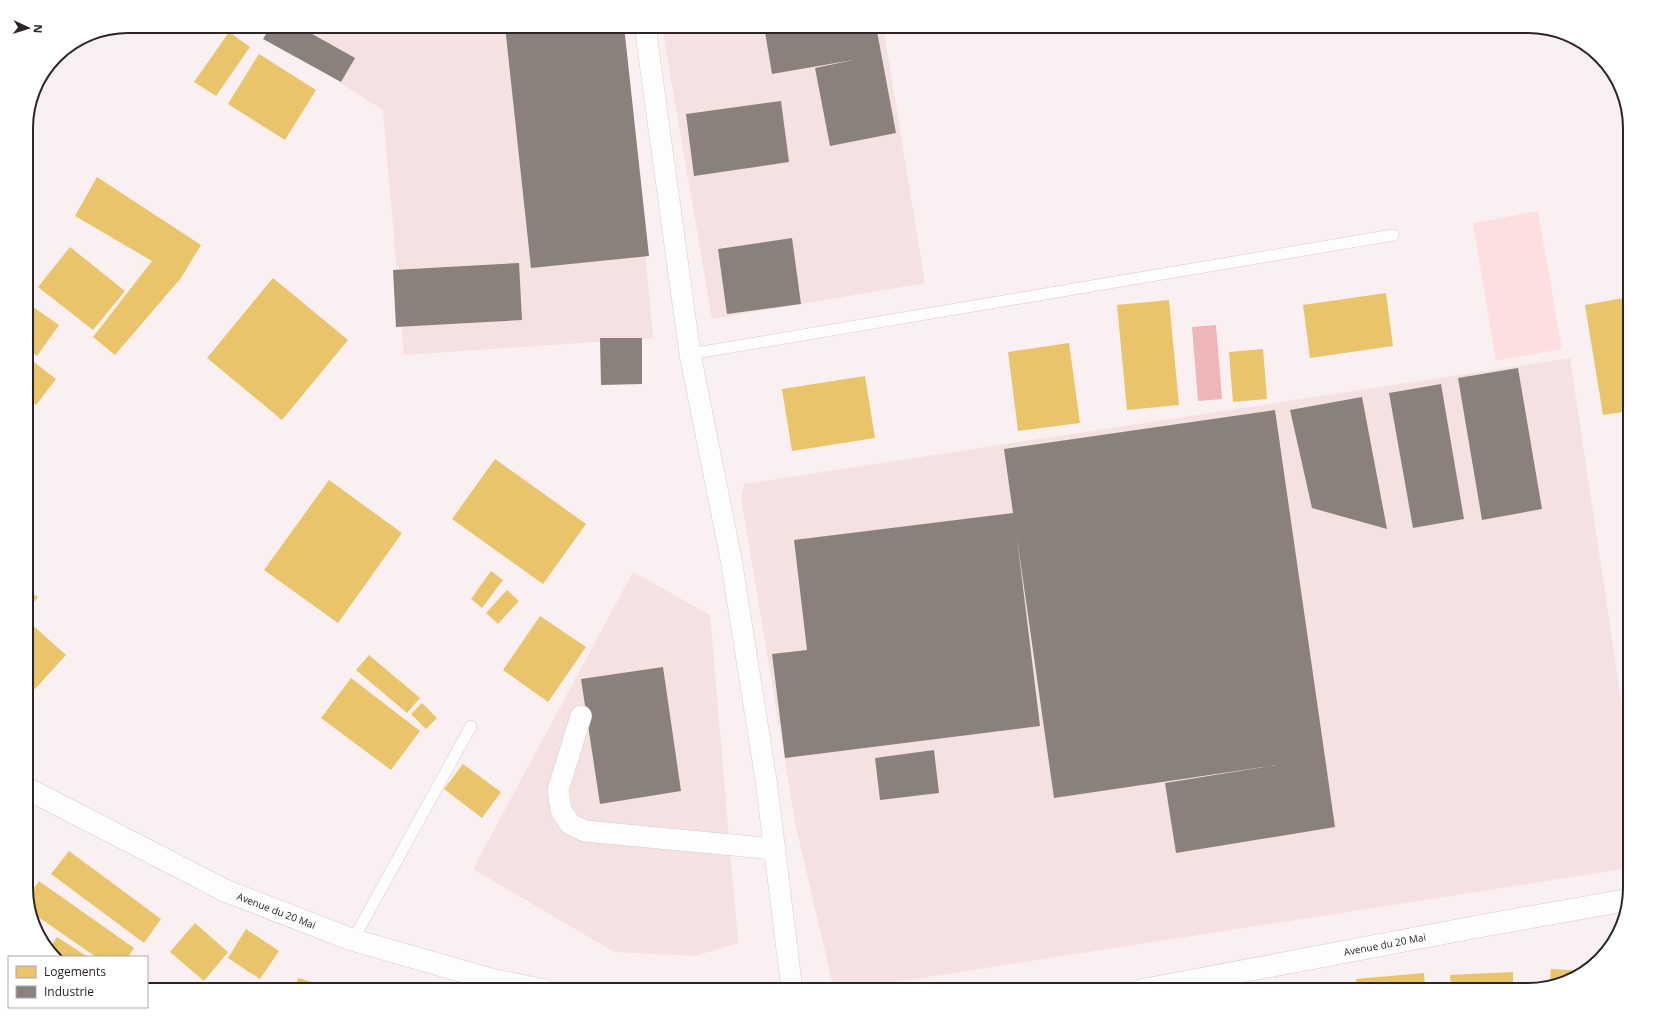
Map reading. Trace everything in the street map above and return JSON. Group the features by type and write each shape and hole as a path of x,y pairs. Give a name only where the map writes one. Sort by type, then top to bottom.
{"main road":[{"name":"Avenue du 20 Mai","path":"33,792 226,891 353,940 508,983"},
{"name":"Avenue du 20 Mai","path":"1183,983 1481,926 1622,901"}],"street":[{"path":"646,33 690,354 731,559 766,780 791,983"},
{"path":"581,716 558,790 561,810 570,824 585,831 775,849"}],"lane":[{"path":"690,354 1393,235"},
{"path":"353,940 471,726"}],"shaded area":[{"path":"262,33 625,33 653,338 404,355 383,110"},
{"path":"663,33 884,33 925,283 712,319"},
{"path":"1538,211 1562,349 1496,361 1473,223"},
{"path":"1216,325 1222,399 1198,401 1192,327"},
{"path":"1570,358 1623,713 1623,869 889,983 832,983 796,827 741,498 744,484"},
{"path":"633,572 710,615 738,943 695,956 614,952 473,869"}],"building: Logements":[{"path":"228,33 250,47 216,96 194,82"},
{"path":"259,54 316,90 285,140 228,104"},
{"path":"97,177 201,245 181,278 115,355 93,337 152,261 75,216"},
{"path":"70,247 125,291 93,330 38,287"},
{"path":"273,278 348,340 282,420 207,358"},
{"path":"1386,293 1393,346 1310,358 1303,305"},
{"path":"1623,298 1623,412 1603,415 1585,305"},
{"path":"1169,300 1179,405 1127,410 1117,305"},
{"path":"33,307 59,325 37,356 33,353"},
{"path":"1069,343 1080,423 1018,431 1008,352"},
{"path":"1263,349 1267,399 1233,402 1229,352"},
{"path":"33,361 56,379 36,405 33,403"},
{"path":"865,376 875,438 792,451 782,389"},
{"path":"495,459 586,524 543,584 452,519"},
{"path":"329,480 402,533 338,623 264,570"},
{"path":"491,571 503,580 482,608 471,599"},
{"path":"507,590 519,601 498,624 486,613"},
{"path":"33,594 38,597 33,604"},
{"path":"540,616 586,647 548,702 503,670"},
{"path":"33,626 66,655 35,689 33,687"},
{"path":"369,655 420,698 407,713 356,670"},
{"path":"351,678 420,731 391,770 321,718"},
{"path":"422,703 437,718 426,729 411,714"},
{"path":"463,764 501,792 482,818 444,789"},
{"path":"69,851 161,919 144,943 51,874"},
{"path":"39,881 134,948 129,956 95,956 37,916 33,890"},
{"path":"195,923 228,952 204,981 170,952"},
{"path":"246,929 279,951 260,979 228,958"},
{"path":"57,937 86,956 62,956 52,945"},
{"path":"1551,969 1575,970 1564,976 1550,980"},
{"path":"1513,972 1513,983 1451,983 1450,975"},
{"path":"1424,973 1425,983 1356,983 1356,979"},
{"path":"298,978 316,983 297,983"}],"building: Industrie":[{"path":"267,33 310,33 355,58 341,82 263,39"},
{"path":"506,33 625,33 649,256 531,268"},
{"path":"765,33 877,33 896,133 830,146 815,68 853,60 772,74"},
{"path":"781,101 789,162 694,176 686,114"},
{"path":"792,238 801,304 727,314 718,249"},
{"path":"519,263 522,320 396,327 393,270"},
{"path":"600,338 642,338 642,384 601,385"},
{"path":"1518,368 1542,509 1482,520 1458,378"},
{"path":"1441,384 1464,519 1413,528 1389,393"},
{"path":"1362,397 1387,529 1312,508 1290,410"},
{"path":"1275,410 1335,827 1176,853 1165,783 1277,765 1054,798 1017,538 1040,726 785,758 772,654 807,650 794,540 1013,513 1004,449"},
{"path":"663,667 681,791 600,804 581,679"},
{"path":"934,750 939,793 880,800 875,758"}]}
